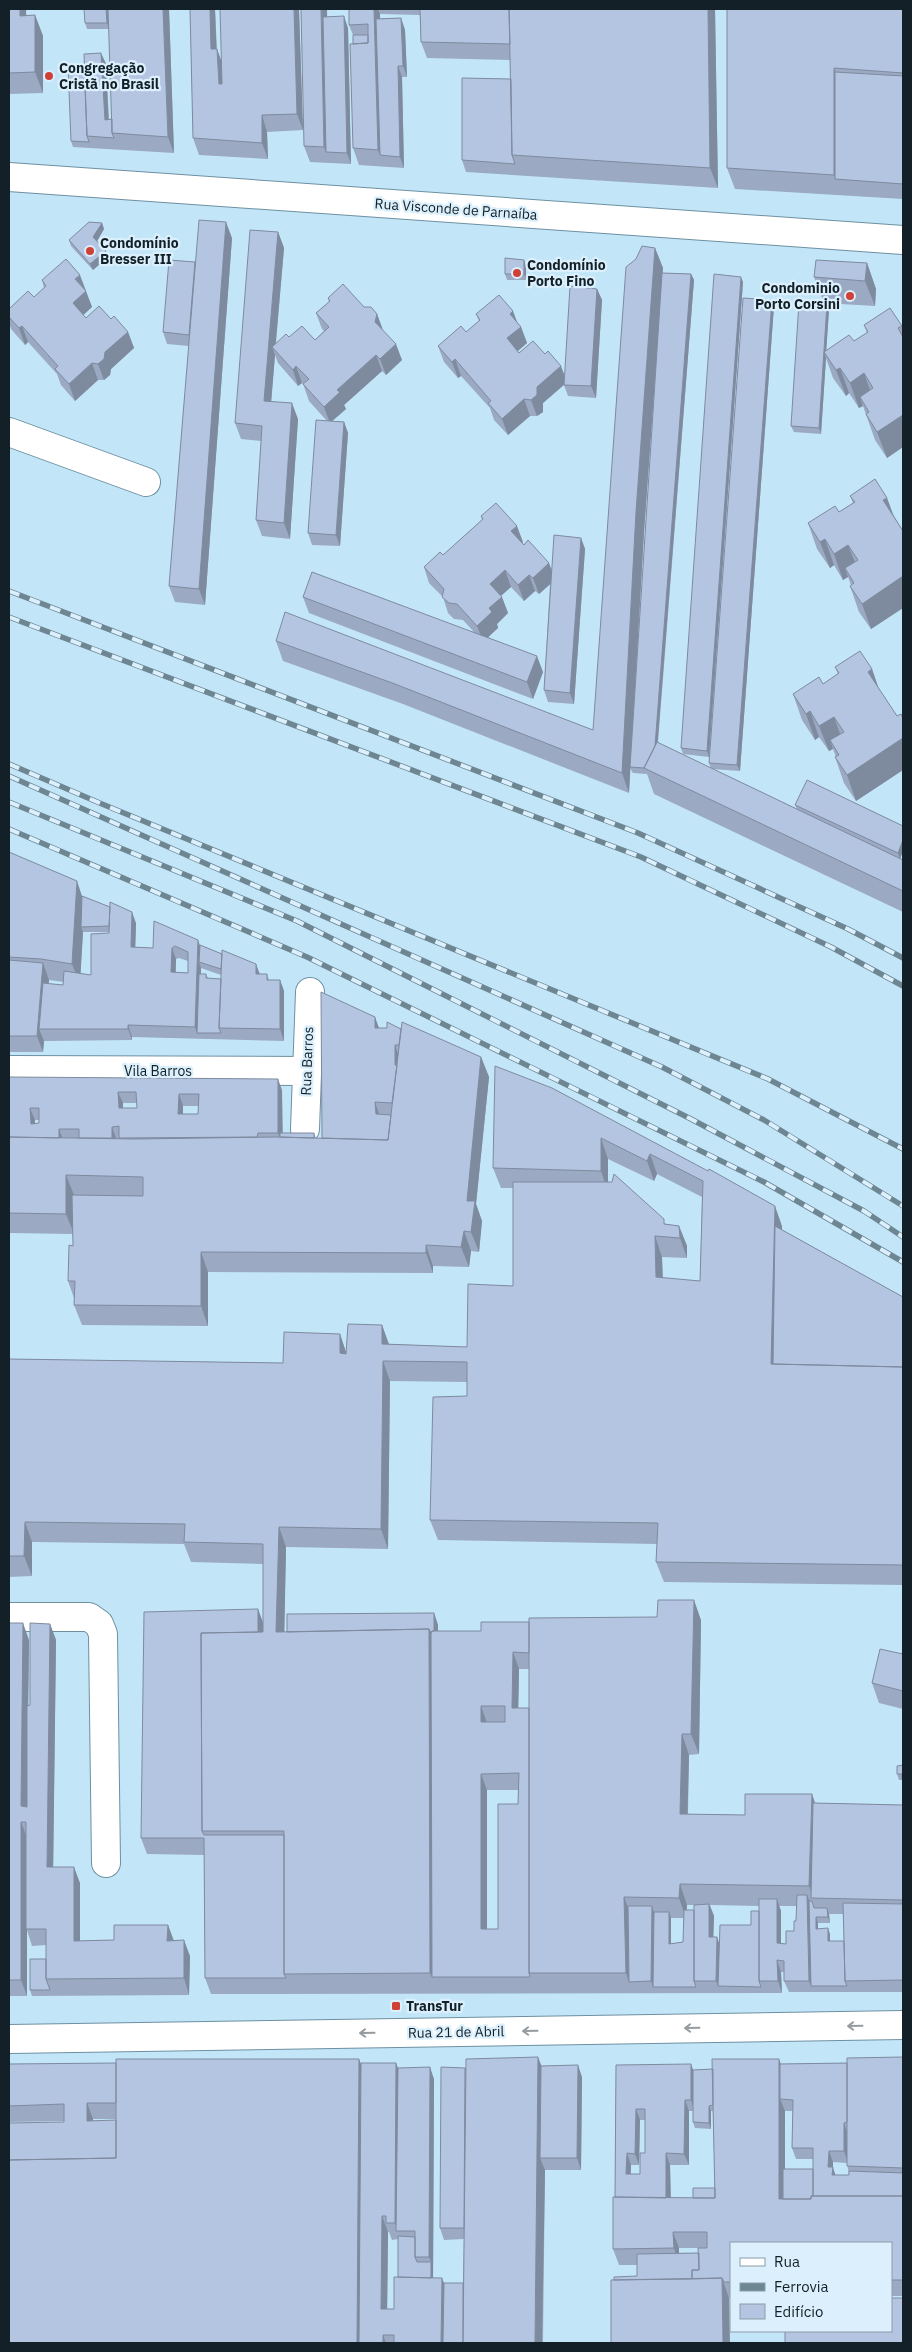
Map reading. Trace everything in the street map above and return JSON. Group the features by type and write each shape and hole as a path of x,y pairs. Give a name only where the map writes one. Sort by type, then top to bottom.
{"street":[{"name":"Rua Visconde de Parnaíba","path":"9,177 903,240"},
{"path":"9,432 146,482"},
{"name":"Rua Barros","path":"305,1129 310,992"},
{"name":"Vila Barros","path":"9,1070 307,1071"},
{"path":"9,1617 88,1617 99,1624 103,1634 106,1863"},
{"name":"Rua 21 de Abril","path":"9,2039 903,2025"}],"building":[{"path":"9,9 20,9 20,16 35,15 35,72 9,73"},
{"path":"84,9 106,9 107,23 85,23"},
{"path":"108,9 163,9 168,137 112,133"},
{"path":"190,9 210,9 211,49 217,49 219,84 222,84 220,9 294,9 297,114 262,115 262,143 193,138"},
{"path":"301,9 321,9 324,147 304,146"},
{"path":"349,9 374,9 378,150 353,148 350,44 368,43 368,24 349,25"},
{"path":"420,9 509,9 510,44 421,42"},
{"path":"509,9 708,9 710,168 512,155"},
{"path":"727,9 903,9 903,73 834,68 834,175 727,168"},
{"path":"344,16 347,153 326,152 323,17"},
{"path":"401,18 403,66 398,66 400,157 380,155 376,19"},
{"path":"353,35 368,35 368,43 353,44"},
{"path":"101,53 105,120 112,119 114,138 87,136 84,54"},
{"path":"84,65 87,136 89,142 71,141 68,66"},
{"path":"835,72 903,76 903,184 835,179"},
{"path":"462,78 511,79 512,155 515,164 462,160"},
{"path":"199,220 226,222 199,589 169,586"},
{"name":"Condomínio Bresser III","path":"89,222 102,223 93,237 106,251 90,264 69,240"},
{"path":"250,230 278,232 264,401 292,403 284,523 256,520 262,426 235,423"},
{"path":"642,246 655,248 636,512 622,773 395,684 276,641 285,612 593,730 626,267 636,259"},
{"path":"505,258 524,260 524,274 505,274"},
{"path":"66,259 80,275 75,279 86,291 73,303 86,318 99,306 111,319 114,316 128,332 105,352 104,359 98,364 92,363 69,384 55,369 58,366 22,326 19,328 9,317 9,309 28,291 34,297 46,286 42,280"},
{"path":"169,260 195,262 189,335 163,332"},
{"path":"816,260 867,263 865,281 814,277"},
{"path":"662,273 691,274 655,746 644,768 630,767"},
{"path":"714,274 741,277 707,751 681,748"},
{"path":"343,284 364,307 371,307 377,314 375,322 396,344 380,359 376,355 337,390 340,392 324,407 303,384 309,379 296,366 293,370 272,347 286,334 289,337 302,326 315,340 329,327 316,313 330,301 328,298"},
{"path":"570,286 597,289 591,386 564,385"},
{"path":"499,295 513,311 510,314 521,327 507,338 519,353 533,341 545,354 548,351 561,366 537,387 537,395 531,400 524,399 502,419 488,403 491,401 455,359 452,362 438,346 461,326 466,332 480,320 476,314"},
{"path":"743,298 772,300 737,765 709,763"},
{"path":"799,302 827,304 819,428 791,426"},
{"path":"890,308 902,326 898,328 903,337 903,415 877,432 866,414 869,412 860,397 873,388 864,373 850,383 840,368 836,370 824,352 849,335 854,341 868,332 864,325"},
{"path":"316,420 344,422 336,535 308,533"},
{"path":"875,479 887,498 883,500 903,531 903,576 862,604 850,586 854,583 845,568 858,560 848,545 834,554 825,539 820,542 808,523 835,506 839,512 855,502 850,496"},
{"path":"496,503 517,526 511,531 524,545 528,540 549,563 533,578 529,575 518,585 505,570 490,584 502,597 489,608 492,612 477,626 457,604 449,603 442,597 444,589 424,567 440,552 443,555 483,519 481,516"},
{"path":"554,535 581,538 570,693 544,690"},
{"path":"312,572 537,656 527,682 303,597"},
{"path":"860,651 872,669 868,672 897,716 901,714 903,718 903,738 847,775 835,757 839,755 830,740 844,732 834,717 819,726 810,711 806,714 793,694 819,677 823,684 839,673 835,667"},
{"path":"657,742 903,860 903,891 644,768"},
{"path":"807,780 903,826 903,840 898,853 795,805"},
{"path":"9,852 77,881 72,964 41,959 9,957"},
{"path":"82,896 110,907 109,926 81,927"},
{"path":"110,902 132,912 131,947 153,948 154,921 198,940 195,1027 128,1025 128,1029 39,1029 43,983 63,985 64,971 91,975 91,934 109,933","holes":["175,946 188,952 188,973 171,972 172,948"]},
{"path":"200,945 222,954 221,969 199,962"},
{"path":"222,950 256,964 256,974 267,974 267,980 280,980 280,1029 219,1028"},
{"path":"9,960 43,963 37,1036 9,1036"},
{"path":"199,974 206,974 206,978 221,979 219,1028 221,1033 197,1033"},
{"path":"321,992 375,1017 375,1028 387,1028 387,1022 401,1029 399,1045 395,1045 395,1065 397,1065 392,1103 375,1102 376,1114 391,1115 388,1140 322,1138"},
{"path":"402,1022 481,1057 467,1201 475,1201 471,1232 464,1231 461,1247 426,1245 426,1253 201,1252 201,1306 74,1305 75,1281 68,1281 69,1245 73,1246 72,1195 143,1196 143,1177 66,1175 66,1214 9,1213 9,1137 135,1139 275,1137 388,1140"},
{"path":"495,1066 552,1088 708,1171 709,1169 775,1206 771,1364 903,1367 903,1565 656,1562 658,1523 430,1520 433,1397 467,1396 467,1362 383,1361 381,1529 279,1527 276,1632 429,1629 430,1973 284,1974 284,1831 202,1831 201,1633 263,1632 263,1544 184,1542 185,1524 25,1522 24,1556 9,1556 9,1359 283,1363 284,1332 340,1334 340,1353 346,1354 348,1324 382,1325 382,1344 467,1347 468,1284 513,1286 513,1182 612,1182 614,1174 664,1219 664,1224 679,1226 680,1238 655,1236 656,1277 700,1281 703,1181 650,1154 647,1161 601,1138 601,1171 493,1168"},
{"path":"9,1077 278,1079 278,1133 258,1133 257,1137 119,1138 119,1126 112,1127 112,1138 79,1138 79,1129 59,1129 59,1138 9,1137","holes":["118,1092 136,1092 137,1108 119,1108","179,1094 199,1094 198,1114 178,1114","30,1108 39,1108 39,1123 31,1124"]},
{"path":"280,1133 314,1133 314,1138 280,1137"},
{"path":"775,1226 903,1297 903,1367 773,1364"},
{"path":"658,1600 694,1600 691,1734 682,1734 680,1814 745,1815 745,1794 812,1794 809,1886 680,1884 679,1898 624,1897 626,1973 529,1973 529,1618 657,1617"},
{"path":"258,1609 258,1632 201,1633 202,1831 204,1835 284,1835 284,1974 286,1978 205,1978 204,1838 141,1838 144,1612"},
{"path":"434,1613 434,1631 431,1633 429,1629 287,1632 287,1614"},
{"path":"481,1622 529,1622 529,1653 513,1652 512,1708 529,1708 530,1977 432,1977 431,1633 432,1631 481,1631","holes":["481,1706 505,1706 505,1722 481,1722","519,1773 518,1804 498,1804 498,1929 481,1929 481,1774"]},
{"path":"9,1623 23,1623 21,1806 27,1807 27,1706 30,1705 30,1623 50,1624 47,1867 74,1867 74,1941 114,1940 114,1925 168,1925 167,1941 184,1940 184,1978 46,1979 46,1929 26,1929 26,1822 21,1822 21,1980 9,1980"},
{"path":"880,1649 903,1654 903,1691 872,1683"},
{"path":"903,1765 902,1779 902,1774 897,1774 897,1766"},
{"path":"813,1803 903,1805 903,1900 811,1898"},
{"path":"797,1895 807,1895 809,1981 784,1981 784,1961 777,1960 778,1981 759,1981 759,1899 777,1899 777,1943 786,1944 786,1931 794,1931"},
{"path":"809,1901 812,1901 814,1908 827,1908 828,1917 816,1917 816,1929 828,1928 828,1941 844,1941 845,1981 847,1986 811,1986"},
{"path":"843,1903 903,1904 903,1980 845,1981"},
{"path":"709,1904 709,1937 717,1937 716,1981 694,1981 694,1905"},
{"path":"628,1906 652,1906 651,1981 629,1982"},
{"path":"684,1910 694,1910 694,1981 696,1987 653,1987 654,1912 669,1912 669,1944 683,1942"},
{"path":"751,1911 759,1911 759,1981 761,1987 718,1986 720,1925 751,1925"},
{"path":"30,1959 46,1959 46,1979 50,1990 30,1990"},
{"path":"538,2057 535,2343 463,2343 466,2059"},
{"path":"903,2057 903,2168 847,2166 847,2058"},
{"path":"116,2059 359,2059 357,2343 9,2343 9,2160 116,2158"},
{"path":"712,2059 779,2059 779,2199 811,2199 811,2196 903,2196 903,2280 892,2280 892,2242 730,2242 730,2282 724,2282 722,2278 692,2279 692,2270 699,2270 698,2248 707,2248 707,2232 673,2232 674,2248 613,2249 613,2197 715,2198"},
{"path":"116,2063 116,2103 87,2103 87,2121 116,2120 116,2158 9,2160 9,2123 64,2122 64,2104 9,2106 9,2064"},
{"path":"361,2063 396,2063 395,2223 386,2223 386,2216 382,2216 381,2309 394,2309 394,2277 442,2278 441,2343 394,2343 394,2335 383,2335 383,2343 359,2343"},
{"path":"847,2063 847,2122 844,2123 844,2151 829,2151 828,2167 833,2167 832,2175 849,2175 849,2171 903,2173 903,2196 813,2196 813,2148 792,2148 793,2100 780,2099 780,2064"},
{"path":"691,2064 691,2100 685,2100 684,2154 666,2153 666,2198 615,2197 616,2065","holes":["636,2109 645,2109 645,2153 640,2153 640,2174 626,2174 627,2153 635,2154"]},
{"path":"578,2065 577,2158 540,2158 541,2066"},
{"path":"430,2067 429,2257 415,2257 415,2231 396,2231 398,2068"},
{"path":"441,2067 465,2068 464,2228 440,2228"},
{"path":"713,2069 713,2105 709,2106 709,2123 693,2122 693,2070"},
{"path":"783,2169 813,2169 813,2196 811,2196 811,2199 783,2199"},
{"path":"693,2188 715,2188 715,2198 693,2198"},
{"path":"398,2236 415,2237 415,2257 417,2262 431,2262 431,2278 398,2277"},
{"path":"699,2253 699,2270 692,2270 692,2279 614,2280 614,2277 637,2276 637,2254"},
{"path":"722,2278 723,2343 611,2343 611,2280"},
{"path":"444,2283 463,2283 463,2343 443,2343"},
{"path":"892,2298 903,2298 903,2343 785,2343 785,2332 892,2332"}],"railway":[{"path":"9,591 638,833 848,929 903,958"},
{"path":"9,617 641,857 831,947 903,986"},
{"path":"9,764 768,1079 903,1149"},
{"path":"9,776 662,1067 764,1120 903,1206"},
{"path":"9,802 297,921 691,1119 864,1211 903,1237"},
{"path":"9,829 307,957 764,1182 903,1262"}],"place":[{"name":"Congregação Cristã no Brasil","path":"49,76"},
{"name":"Condomínio Bresser III","path":"90,251"},
{"name":"Condomínio Porto Fino","path":"517,273"},
{"name":"Condominio Porto Corsini","path":"850,296"},
{"name":"TransTur","path":"396,2006"}]}
